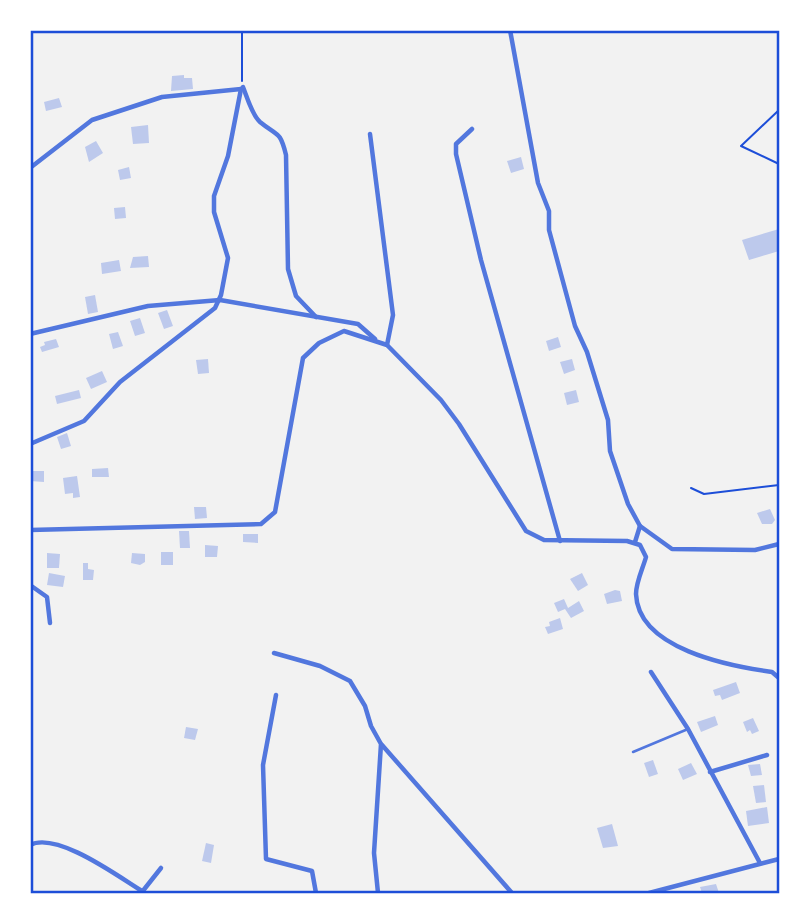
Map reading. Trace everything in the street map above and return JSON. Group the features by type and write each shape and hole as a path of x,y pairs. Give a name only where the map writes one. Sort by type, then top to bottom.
{"street":[{"path":"510,30 538,183 549,211 549,230 575,326 587,352 608,420 610,452 628,504 640,526 673,550 755,550 779,544"},
{"path":"30,167 92,120 162,96 242,87"},
{"path":"30,444 83,421 120,382 207,314 220,300 228,258 214,212 214,196 228,156 242,87"},
{"path":"242,87 260,122 273,128 282,141 286,156 288,269 296,296 317,317"},
{"path":"472,129 456,144 456,154 481,260 560,541"},
{"path":"370,134 393,315 387,345"},
{"path":"30,334 148,306 220,300 358,324 378,342"},
{"path":"30,530 261,524 275,512 303,358 319,342 344,331 387,345 460,424 526,531 544,540 635,542 645,550 646,557 636,592 639,607 643,618 658,634 706,658 772,673 779,678"},
{"path":"635,542 640,526"},
{"path":"30,585 47,597 50,623"},
{"path":"274,653 320,666 350,681 365,706 371,726 381,744 512,893"},
{"path":"651,672 688,729 760,863"},
{"path":"276,695 263,765 266,859 312,871 316,893"},
{"path":"378,893 374,853 381,744"},
{"path":"710,772 766,755"},
{"path":"30,845 34,842 61,846 90,858 142,892 161,868"},
{"path":"649,893 779,859"}],"lane":[{"path":"633,752 688,729"}],"path":[{"path":"242,30 242,87"},
{"path":"779,110 741,146 779,164"},
{"path":"691,488 704,494 779,485"}],"building":[{"path":"184,75 184,78 192,78 193,89 171,91 172,76"},
{"path":"59,98 62,107 46,111 44,102"},
{"path":"148,125 149,143 133,144 131,127"},
{"path":"96,141 103,153 89,162 85,147"},
{"path":"521,157 524,169 511,173 507,161"},
{"path":"129,167 131,178 120,180 118,170"},
{"path":"125,207 126,218 115,219 114,208"},
{"path":"779,229 779,251 749,260 742,240"},
{"path":"148,256 149,267 130,268 133,257"},
{"path":"119,260 121,271 102,274 101,263"},
{"path":"95,295 98,312 88,314 85,297"},
{"path":"167,310 173,326 164,329 158,313"},
{"path":"140,318 145,333 135,336 130,321"},
{"path":"118,332 123,346 113,349 109,334"},
{"path":"558,337 561,347 549,351 546,341"},
{"path":"56,339 59,347 42,352 40,347 45,345 44,342"},
{"path":"208,359 209,373 198,374 196,360"},
{"path":"572,359 575,370 564,374 560,362"},
{"path":"102,371 107,382 91,389 86,378"},
{"path":"79,390 81,398 57,404 55,396"},
{"path":"576,390 579,402 567,405 564,393"},
{"path":"67,433 71,446 61,449 57,437"},
{"path":"108,468 109,477 92,477 92,469"},
{"path":"30,471 44,471 44,482 30,481"},
{"path":"77,476 80,497 73,498 73,493 65,494 63,478"},
{"path":"194,507 206,507 207,518 195,519"},
{"path":"770,509 775,520 772,524 762,524 757,513"},
{"path":"179,531 189,531 190,548 180,548"},
{"path":"243,534 258,534 258,543 243,542"},
{"path":"205,545 218,546 217,557 205,557"},
{"path":"161,552 173,552 173,565 161,565"},
{"path":"47,553 60,554 59,568 47,568"},
{"path":"132,553 145,554 145,562 140,565 131,563"},
{"path":"83,563 88,563 88,569 94,570 93,580 83,580"},
{"path":"49,573 65,576 63,587 47,585"},
{"path":"582,573 588,585 578,591 570,579"},
{"path":"620,591 622,601 607,604 604,594"},
{"path":"564,599 568,608 579,601 584,611 571,618 565,609 558,612 554,603"},
{"path":"560,618 563,629 548,634 545,627 550,626 549,622"},
{"path":"736,682 740,693 722,700 720,695 715,696 713,690"},
{"path":"715,716 718,725 701,732 697,722"},
{"path":"753,718 759,731 752,734 750,730 747,732 743,722"},
{"path":"186,727 198,729 195,740 184,738"},
{"path":"653,760 658,774 649,777 644,763"},
{"path":"691,763 697,774 683,780 678,769"},
{"path":"760,764 762,775 751,776 748,765"},
{"path":"764,785 766,802 756,803 753,786"},
{"path":"767,807 769,823 748,826 746,811"},
{"path":"612,824 618,846 603,848 597,828"},
{"path":"206,843 214,845 211,863 202,861"},
{"path":"716,884 719,893 702,893 700,887"}]}
